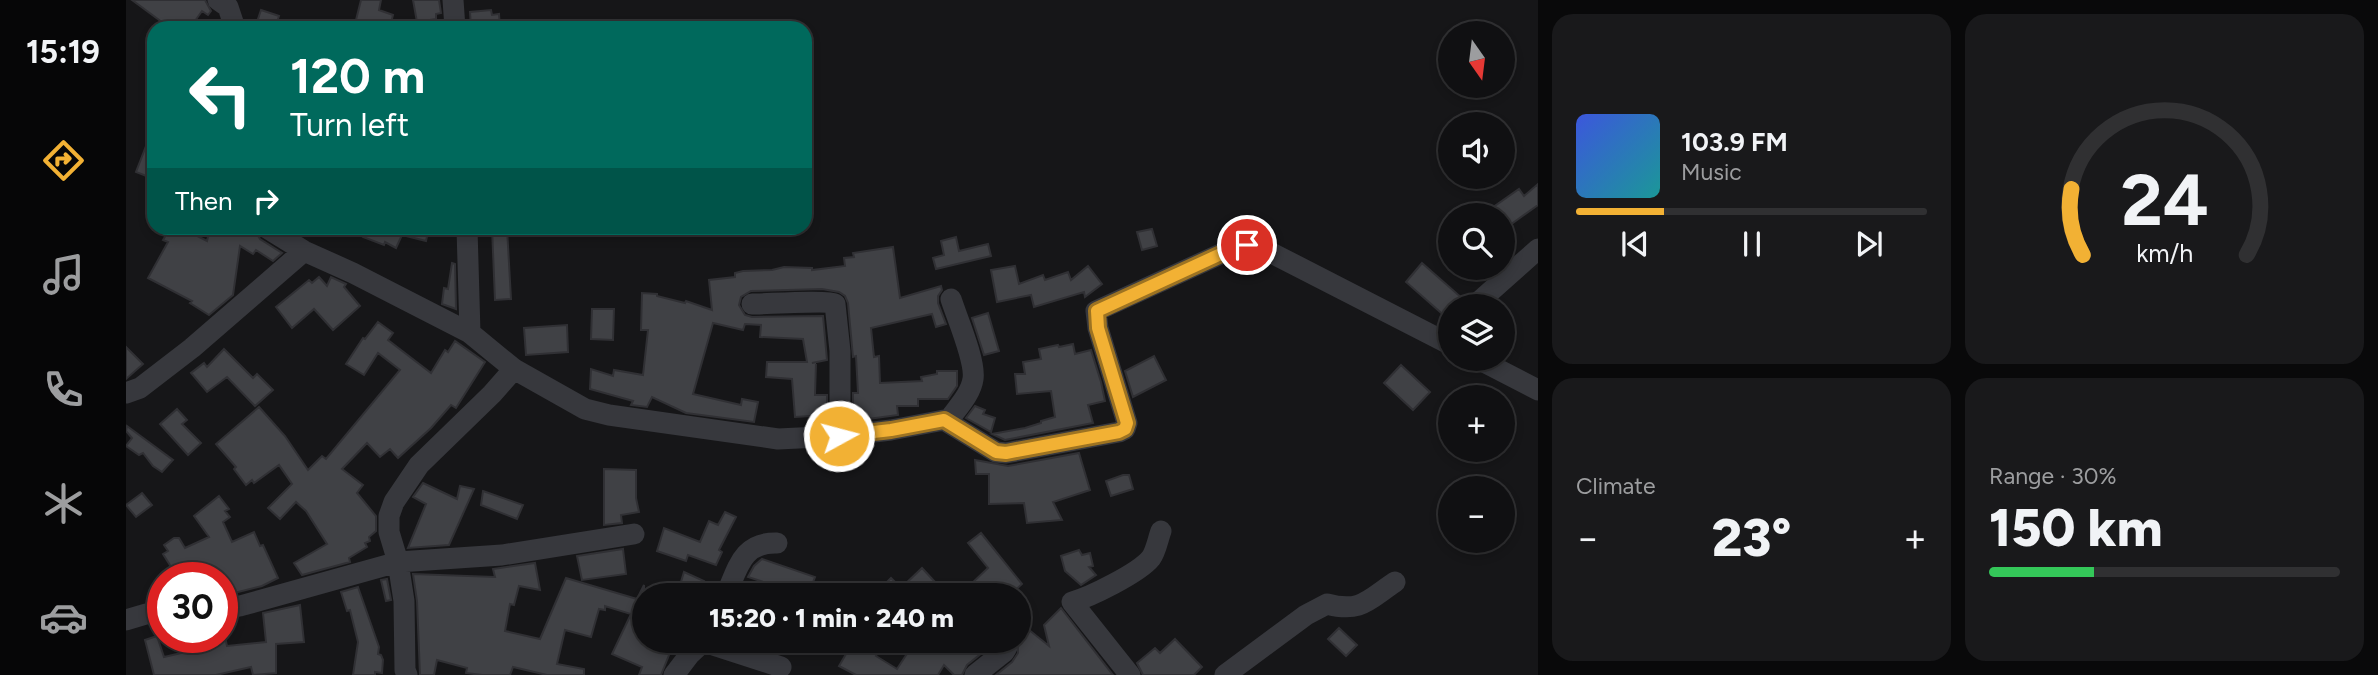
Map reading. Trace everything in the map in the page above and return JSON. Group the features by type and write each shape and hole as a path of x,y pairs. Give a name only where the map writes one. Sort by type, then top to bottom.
{"street":[{"path":"218,0 228,7 233,21"},
{"path":"453,0 454,21"},
{"path":"278,235 304,251 470,332 514,369 585,409 609,415 778,439 839,436 948,421 996,452 1006,453 1119,432 1125,429 1127,423 1098,328 1097,311 1236,247 1247,245 1256,245 1438,333"},
{"path":"467,235 470,332"},
{"path":"1487,294 1538,249"},
{"path":"126,393 140,388 192,348 304,251"},
{"path":"948,421 967,396 973,378 970,358 951,299"},
{"path":"752,304 828,301 835,304 840,351 839,436"},
{"path":"407,675 404,601 398,562 389,532 389,516 398,496 419,465 514,369"},
{"path":"1501,371 1538,390"},
{"path":"1130,675 1072,602 1091,596 1151,558 1161,531"},
{"path":"238,606 398,562 502,555 634,534"},
{"path":"731,583 743,556 753,547 764,543 777,543"},
{"path":"1224,675 1326,604 1343,608 1358,607 1395,582"},
{"path":"126,620 147,614"},
{"path":"674,675 691,653"},
{"path":"740,653 781,667"},
{"path":"975,675 1003,653"}],"building":[{"path":"132,0 205,0 211,11 208,15 202,11 195,21 160,21"},
{"path":"361,0 381,0 379,10 393,15 392,21 356,21"},
{"path":"413,0 439,0 441,13 436,14 436,19 417,21"},
{"path":"261,10 279,16 277,21 257,21"},
{"path":"491,10 492,15 499,14 500,21 471,21 470,12"},
{"path":"147,144 147,176 136,172"},
{"path":"1538,184 1538,205 1515,221 1515,203 1499,203 1519,189 1524,196"},
{"path":"1152,229 1157,246 1142,250 1137,232"},
{"path":"166,235 195,235 207,241 208,235 258,235 282,253 273,261 256,250 253,254 240,246 233,295 209,315 190,303 192,301 148,278 168,242 163,240"},
{"path":"402,235 396,248 385,242 384,245 363,237"},
{"path":"402,235 427,235 426,241"},
{"path":"492,235 507,235 511,299 495,300"},
{"path":"956,237 959,251 988,244 991,256 936,269 933,258 944,255 941,241"},
{"path":"893,247 900,298 941,286 938,303 946,324 936,327 932,314 871,328 874,357 879,356 880,383 922,381 921,377 937,374 937,371 957,371 957,386 948,399 918,399 918,406 897,406 898,415 853,421 853,393 858,393 848,303 845,296 839,292 822,289 751,291 741,297 739,305 745,315 752,317 823,316 827,360 812,363 816,363 815,395 827,395 827,415 795,417 792,379 766,377 767,362 807,362 803,339 760,337 761,325 745,324 743,330 713,323 693,394 741,405 742,399 758,402 754,422 686,413 652,397 647,407 631,405 633,401 590,389 591,369 613,376 614,370 643,375 648,330 641,330 642,293 657,294 685,303 686,301 712,310 709,280 735,277 735,273 743,271 784,267 812,270 845,266 844,258 854,257 853,253"},
{"path":"452,263 455,264 456,309 442,304 444,288 448,289"},
{"path":"1422,263 1438,280 1457,294 1438,294 1438,310 1406,282"},
{"path":"1015,266 1019,284 1043,275 1045,280 1068,272 1071,280 1088,266 1102,284 1085,297 1084,292 1034,307 1031,295 997,302 991,270"},
{"path":"319,277 327,286 331,277 346,284 344,287 360,306 333,330 314,309 292,328 276,307 309,280 312,283"},
{"path":"592,309 614,309 613,340 591,339"},
{"path":"988,313 999,351 984,355 972,318"},
{"path":"378,322 393,333 388,340 431,373 445,350 448,352 455,341 485,362 456,408 451,405 431,428 398,458 390,449 380,457 367,443 342,469 363,485 357,493 376,516 376,531 369,537 370,541 365,543 367,547 349,558 350,562 302,575 294,563 327,544 306,511 296,502 280,519 268,508 292,484 279,465 254,483 252,480 246,485 234,469 236,467 216,444 259,407 285,436 308,470 322,456 326,459 400,370 378,353 364,375 346,364 363,338 365,339"},
{"path":"567,325 568,352 526,355 524,328"},
{"path":"1073,344 1075,354 1091,350 1101,382 1105,401 1088,405 1093,423 1005,440 992,434 1025,428 1055,417 1051,391 1017,394 1015,374 1025,374 1023,362 1041,359 1039,349"},
{"path":"126,347 143,364 126,379"},
{"path":"224,349 253,378 257,374 273,390 255,406 227,377 207,392 191,373 204,363 207,367"},
{"path":"1154,356 1166,380 1133,397 1125,371"},
{"path":"1401,365 1430,392 1413,410 1384,383"},
{"path":"975,406 985,410 983,414 995,418 991,432 966,418"},
{"path":"177,409 187,420 182,424 201,443 188,455 160,424"},
{"path":"127,426 173,460 162,472 153,466 143,453 139,455 126,446 132,438 126,431"},
{"path":"1079,453 1090,490 1053,502 1062,520 1027,523 1024,503 989,504 989,474 976,474 975,460 1008,466"},
{"path":"604,469 636,470 639,512 621,515 622,523 604,525"},
{"path":"1129,475 1133,489 1111,496 1106,481"},
{"path":"423,483 457,499 460,486 474,489 449,545 408,548 426,504 413,497"},
{"path":"483,491 523,505 517,519 481,505"},
{"path":"142,493 152,505 136,517 126,505"},
{"path":"219,496 229,509 225,511 230,517 223,522 232,542 254,532 278,578 262,586 238,592 238,562 168,562 163,554 168,551 164,545 174,538 179,538 185,548 209,537 194,516"},
{"path":"725,512 736,517 719,550 722,552 716,565 688,555 686,561 657,551 664,528 700,542 709,521 718,525"},
{"path":"981,533 1021,583 972,583 988,568 968,543"},
{"path":"623,549 626,574 582,580 577,556"},
{"path":"1079,550 1082,555 1090,553 1093,566 1089,567 1096,575 1081,585 1065,571 1061,556"},
{"path":"762,559 815,577 813,583 767,583 748,577"},
{"path":"535,563 540,590 519,586 514,605 510,604 505,631 540,639 566,578 632,598 632,653 670,653 661,675 639,675 642,667 612,654 631,614 605,606 605,610 599,609 591,637 565,630 557,664 584,669 584,675 547,675 513,667 510,675 482,675 466,673 467,668 437,660 434,675 420,675 417,601 413,574 495,577 493,569"},
{"path":"922,568 935,582 934,583 906,583"},
{"path":"684,572 704,581 703,583 681,583"},
{"path":"387,579 391,600 386,601 381,580"},
{"path":"358,587 379,647 378,654 383,660 382,673 375,672 375,675 353,675 358,642 350,610 347,611 341,592"},
{"path":"300,605 304,642 276,644 276,673 253,675 251,667 216,675 154,675 148,653 163,653 164,657 181,653 238,653 238,645 266,642 263,613"},
{"path":"1061,608 1113,675 996,675 1012,662 1018,653 1031,653 1031,631 1049,646 1044,625"},
{"path":"1339,628 1357,645 1346,656 1328,639"},
{"path":"1175,639 1202,667 1194,675 1143,675 1137,663 1155,648 1160,653"},
{"path":"847,653 878,653 876,656 897,669 907,653 982,653 967,665 962,675 954,675 944,665 938,675 856,675 839,666"}],"route":[{"path":"839,436 944,420 996,452 1006,453 1119,432 1125,429 1127,423 1098,328 1097,311 1236,247 1247,245"}]}
